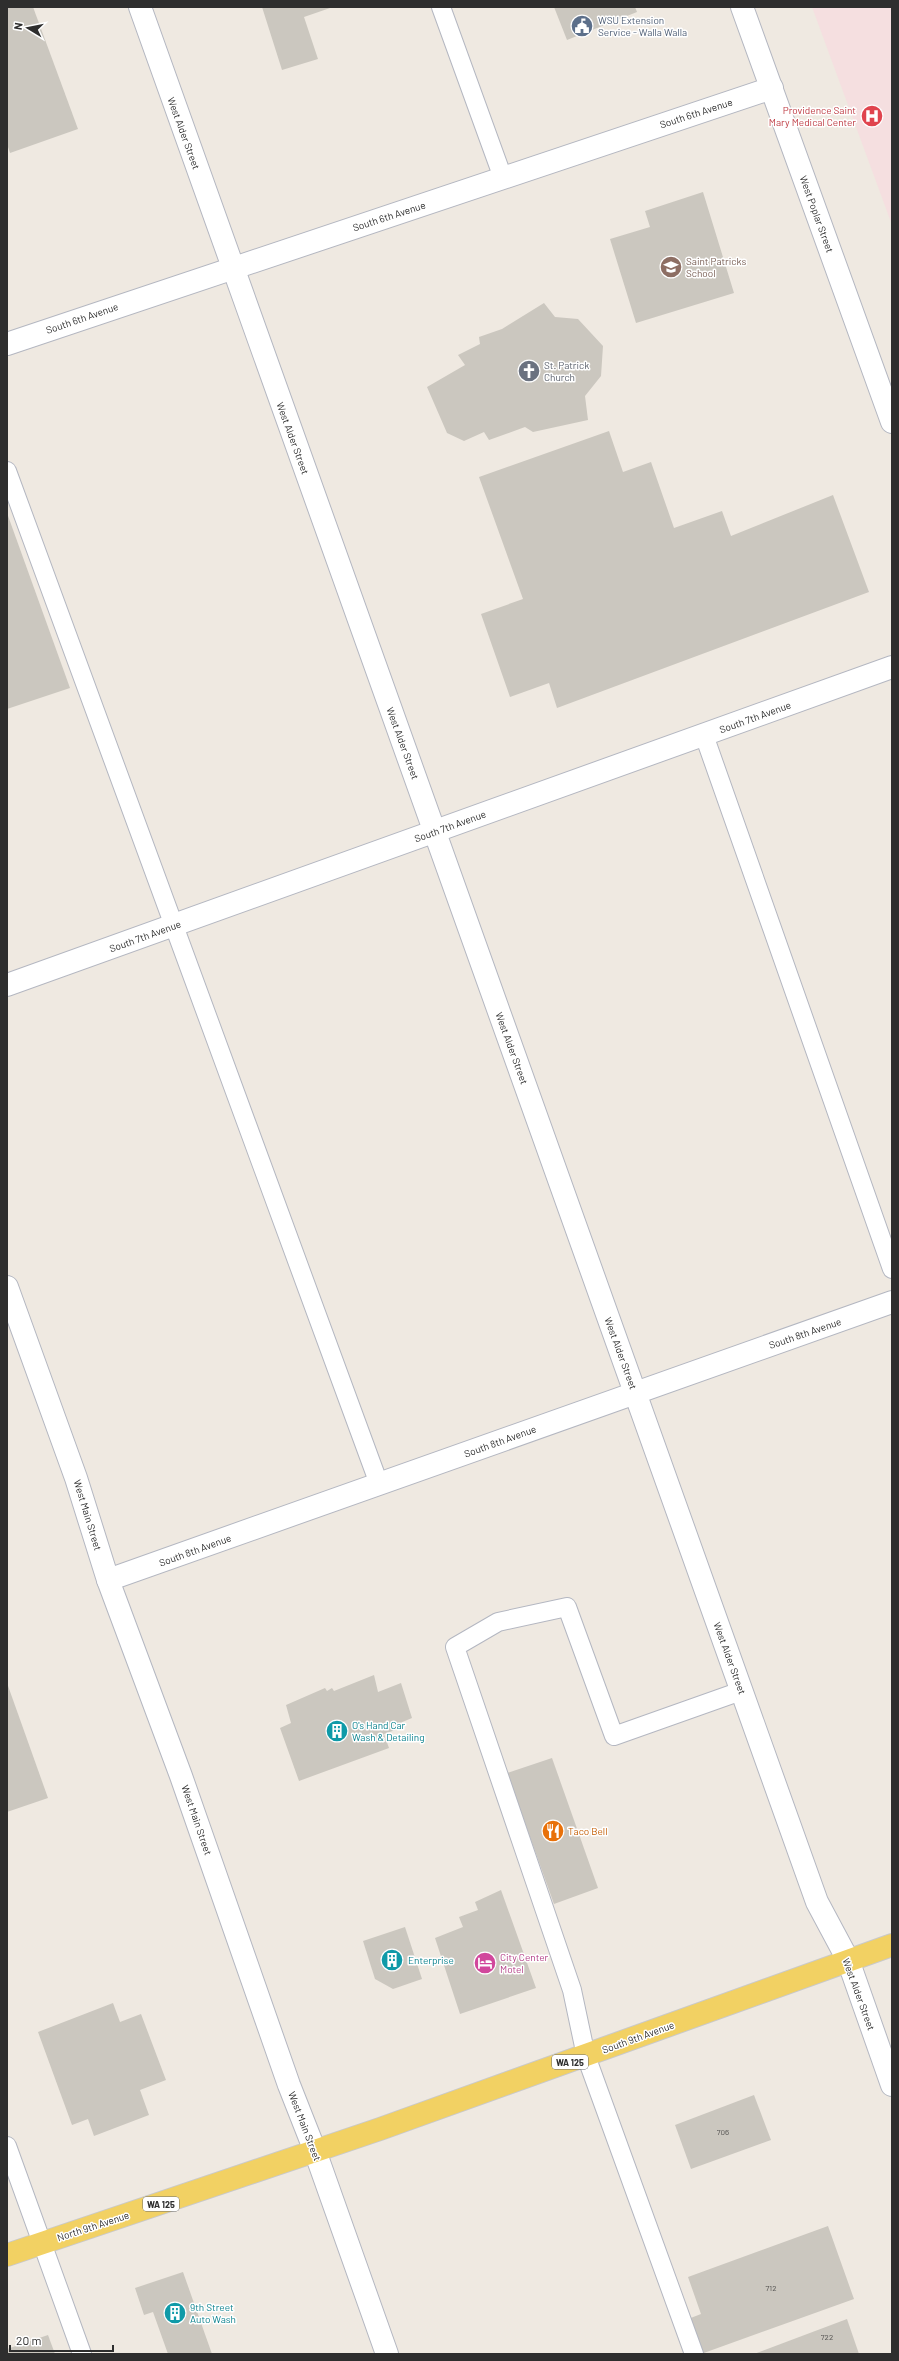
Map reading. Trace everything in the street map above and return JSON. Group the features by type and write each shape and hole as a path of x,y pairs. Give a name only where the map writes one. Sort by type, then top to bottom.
{"main road":[{"name":"West Alder Street","path":"140,7 817,1902 848,1960 892,2085"},
{"name":"West Poplar Street","path":"742,7 892,422"},
{"name":"South 6th Avenue","path":"7,344 772,88"},
{"name":"South 7th Avenue","path":"7,985 892,667"},
{"name":"West Main Street","path":"7,1287 76,1478 108,1580 181,1776 289,2085 315,2151 388,2354"},
{"name":"South 8th Avenue","path":"108,1580 892,1302"},
{"name":"South 9th Avenue","path":"315,2151 586,2056 892,1945"},
{"name":"North 9th Avenue","path":"7,2255 315,2151"}],"lane":[{"path":"441,7 503,178"},
{"path":"7,471 379,1484"},
{"path":"704,735 892,1269"},
{"path":"694,2354 586,2056 572,1990 455,1647 498,1622 567,1607 614,1736 741,1691"},
{"path":"7,2146 40,2244 82,2354"}],"shaded area":[{"name":"Providence Saint Mary Medical Center","path":"812,7 892,7 892,225"}],"building":[{"path":"7,7 33,7 78,129 10,153 7,144"},
{"path":"262,7 333,7 304,17 318,59 282,70"},
{"name":"WSU Extension Service - Walla Walla","path":"554,7 635,7 637,12 567,40"},
{"path":"703,192 734,293 636,323 610,239 650,227 645,211"},
{"name":"St. Patrick Church","path":"544,303 555,317 578,319 603,346 601,376 585,396 588,420 533,432 525,427 489,440 484,432 464,441 447,433 427,387 465,365 458,355 480,344 479,337 502,329"},
{"path":"609,431 623,472 651,462 674,528 722,511 731,536 833,495 869,592 557,708 549,683 510,697 481,614 523,599 479,477"},
{"path":"7,513 70,688 7,709"},
{"name":"O's Hand Car Wash & Detailing","path":"374,1675 378,1692 401,1683 412,1718 400,1723 401,1728 384,1734 389,1748 299,1781 280,1728 291,1723 286,1705 325,1688 327,1691 332,1688 334,1691"},
{"path":"7,1683 48,1798 7,1812"},
{"name":"Taco Bell","path":"552,1758 598,1888 554,1904 507,1773"},
{"name":"City Center Motel","path":"501,1890 536,1988 460,2014 435,1938 463,1927 459,1917 478,1910 475,1902"},
{"name":"Enterprise","path":"405,1927 422,1979 393,1989 375,1979 363,1941"},
{"path":"113,2003 120,2022 141,2014 166,2080 140,2090 149,2115 94,2136 88,2119 72,2125 38,2032"},
{"path":"754,2095 771,2140 691,2169 675,2125"},
{"path":"828,2226 854,2299 701,2354 688,2319 701,2314 688,2277"},
{"name":"9th Street Auto Wash","path":"183,2272 212,2354 168,2354 153,2312 144,2315 135,2288"},
{"path":"847,2319 859,2354 754,2354"},
{"path":"48,2335 55,2354 7,2354 7,2349"}],"place":[{"name":"WSU Extension Service - Walla Walla","path":"582,26"},
{"name":"Providence Saint Mary Medical Center","path":"872,116"},
{"name":"Saint Patricks School","path":"671,267"},
{"name":"St. Patrick Church","path":"529,371"},
{"name":"O's Hand Car Wash & Detailing","path":"337,1731"},
{"name":"Taco Bell","path":"553,1831"},
{"name":"Enterprise","path":"392,1960"},
{"name":"City Center Motel","path":"485,1963"},
{"name":"9th Street Auto Wash","path":"175,2313"}]}
